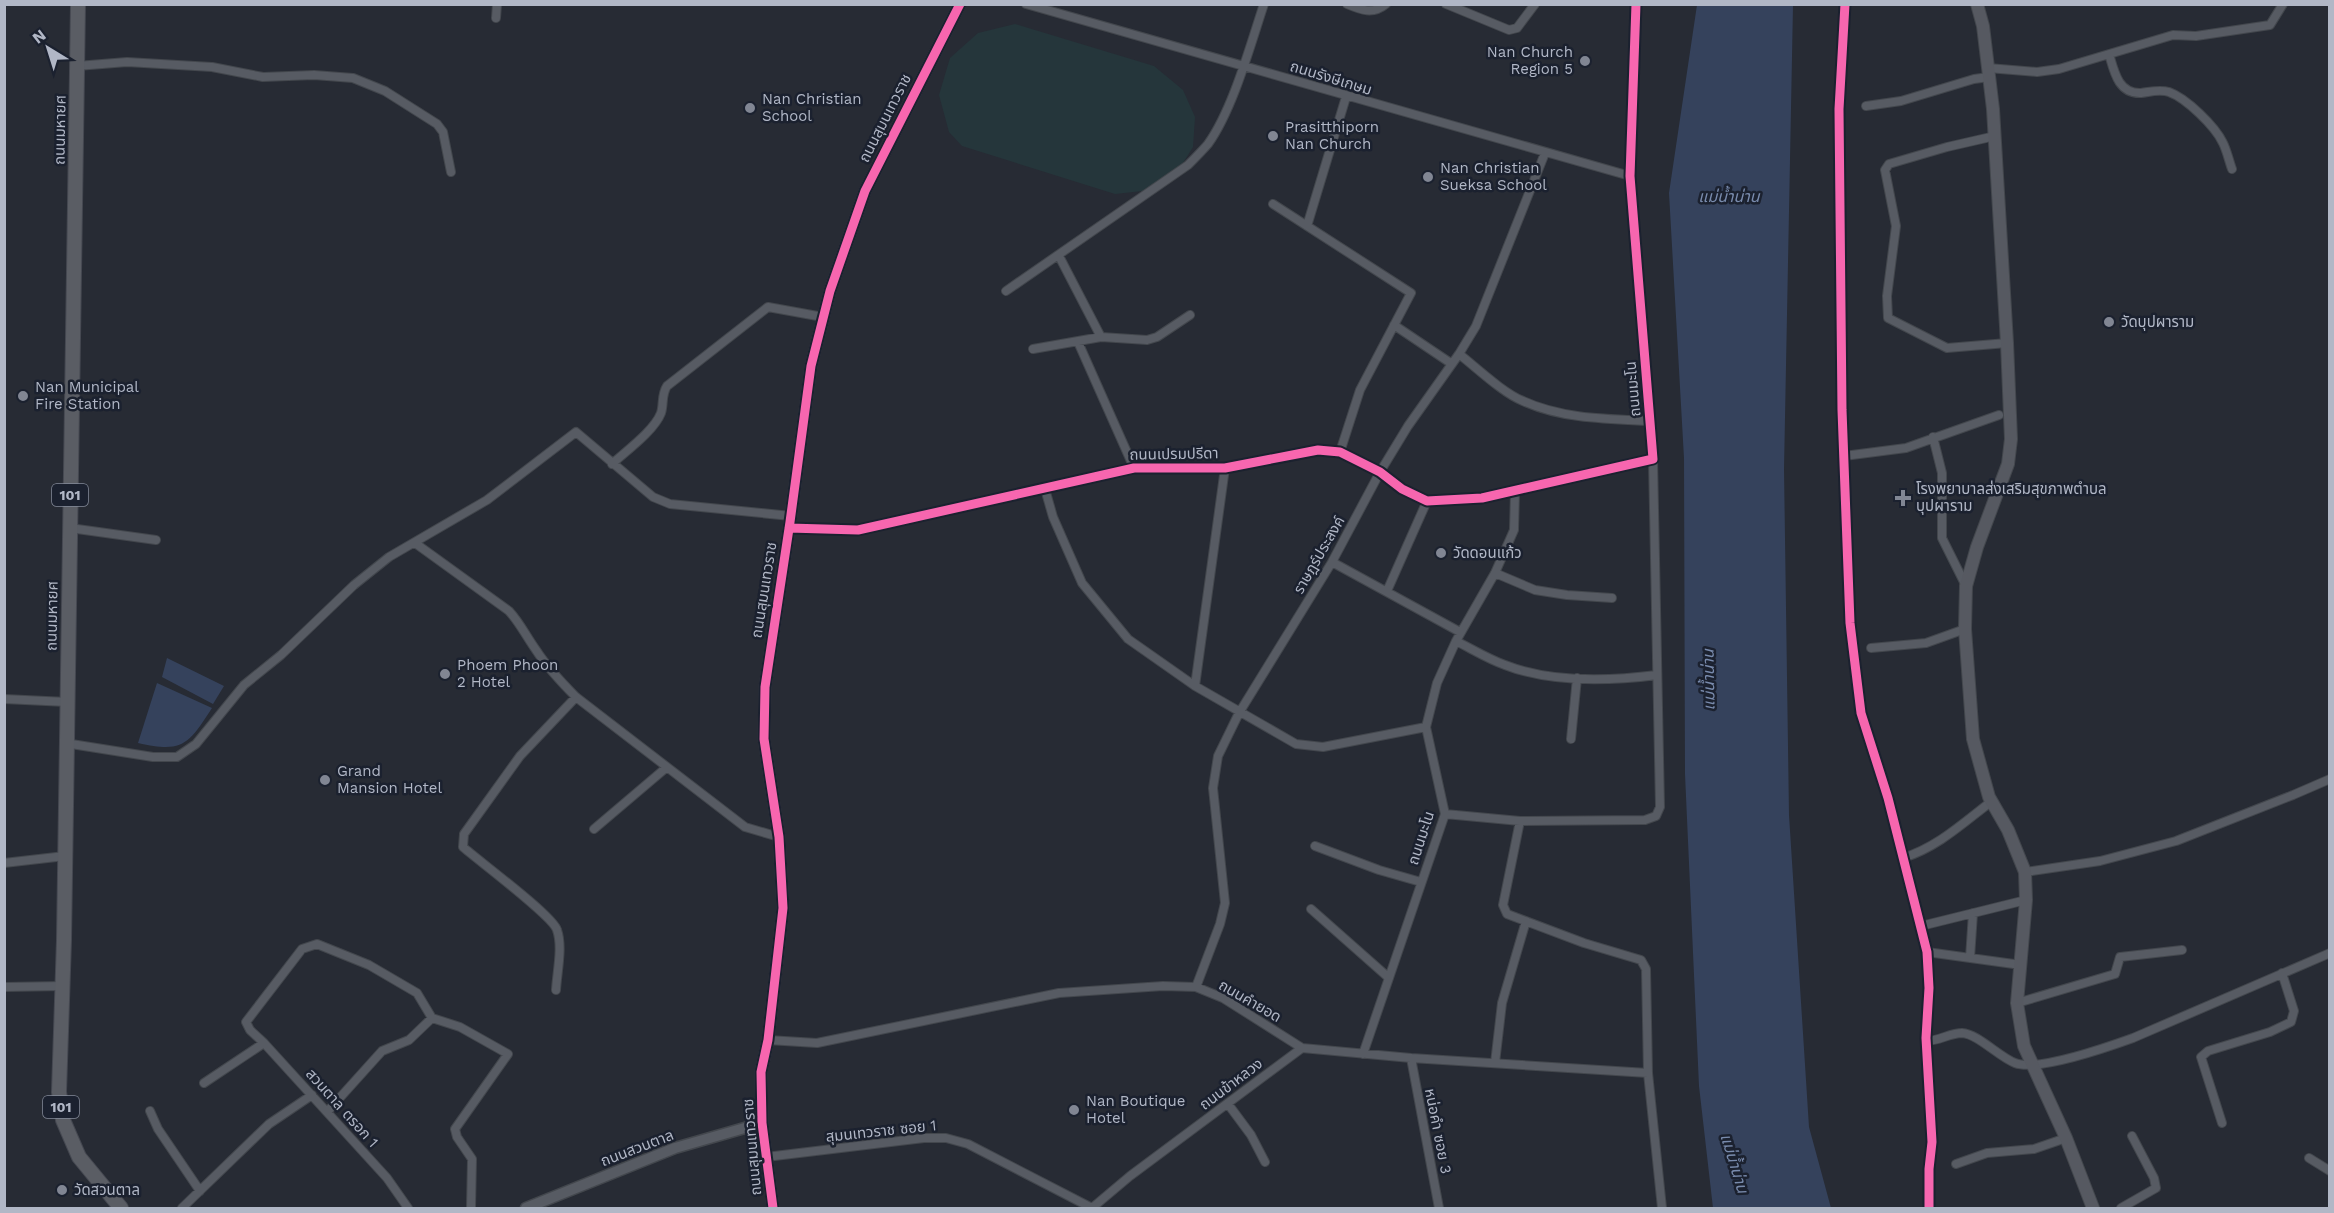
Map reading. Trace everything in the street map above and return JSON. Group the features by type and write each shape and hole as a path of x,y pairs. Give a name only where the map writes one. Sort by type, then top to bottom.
{"main road":[{"name":"ถนนมหายศ","path":"78,4 63,986 59,1092 63,1120 79,1157 121,1209"},
{"path":"1977,4 1983,26 1995,136 2011,439 2008,464 1977,547 1966,586 1965,628 1973,739 1992,801 2008,830 2025,872 2026,900 2017,1003 2024,1046 2066,1138 2093,1209"}],"street":[{"path":"496,18 497,4"},
{"name":"ถนนสุมนเทวราช","path":"773,1209 762,1123 761,1072 768,1040 783,908 779,837 764,739 765,687 811,366 823,318 865,191 960,4"},
{"name":"ถนนรังษีเกษม","path":"1026,4 1630,176"},
{"path":"1006,291 1188,165 1207,144 1221,122 1244,66 1264,4"},
{"path":"1347,4 1363,11 1374,11 1386,4"},
{"path":"1446,4 1509,30 1517,28 1535,4"},
{"name":"ถนนมะโน","path":"1520,821 1645,820 1656,816 1660,807 1653,459 1630,176 1636,4"},
{"path":"1845,4 1839,109 1844,456 1850,623 1861,713 1888,798 1927,952 1929,988 1926,1041 1932,1142 1929,1209"},
{"path":"1866,106 1901,101 1989,73 2059,69 2173,35 2196,36 2270,26 2283,4"},
{"path":"2109,54 2117,81 2126,88 2138,93 2156,90 2168,92 2184,100 2208,123 2222,142 2232,169"},
{"path":"77,66 127,62 212,67 263,77 315,75 353,78 385,92 437,124 443,132 451,172"},
{"path":"1307,226 1347,97"},
{"path":"1995,136 1889,164 1885,170 1896,226 1887,296 1888,318 1947,348 2007,343"},
{"name":"ราษฎร์ประสงค์","path":"1196,987 1220,924 1225,903 1213,788 1218,756 1239,713 1332,562 1380,472 1408,426 1476,326 1545,153"},
{"path":"1273,204 1411,293 1360,390 1340,452"},
{"path":"1059,256 1101,337"},
{"path":"612,464 655,423 660,415 663,392 667,386 768,307 823,318"},
{"path":"1033,348 1101,337 1147,340 1157,337 1190,315"},
{"path":"1394,325 1452,364"},
{"path":"1078,342 1134,468"},
{"path":"1459,354 1522,401 1561,414 1600,419 1651,421"},
{"path":"1844,456 1906,448 1999,415"},
{"path":"65,742 153,757 177,757 196,744 244,685 281,656 354,585 389,558 487,500 576,432 653,497 670,504 791,516"},
{"path":"1933,437 1942,473 1942,538 1966,586"},
{"name":"ถนนเปรมปรีดา","path":"789,528 858,530 1134,468 1225,468 1318,450 1340,452 1380,472 1402,489 1427,501 1482,498 1515,492"},
{"path":"1515,492 1653,459"},
{"path":"1196,686 1225,468"},
{"path":"1045,489 1053,517 1082,583 1128,639 1239,713 1296,744 1309,746 1323,747 1426,727"},
{"name":"ถนนมะโน","path":"1363,1054 1445,814 1426,727 1437,683 1458,637 1495,573 1514,530 1515,492"},
{"path":"1387,591 1427,501"},
{"path":"70,528 156,540"},
{"path":"415,543 509,611 520,623 535,649 555,676 576,697 745,827 779,837"},
{"path":"1332,562 1387,591 1506,666 1545,675 1577,678 1614,680 1657,675"},
{"path":"1495,573 1535,590 1612,598"},
{"path":"1871,648 1926,643 1965,628"},
{"path":"1571,739 1577,678"},
{"path":"556,990 559,950 556,926 463,847 463,840 464,834 520,756 576,697"},
{"path":"4,699 67,702"},
{"path":"594,829 667,767"},
{"path":"2025,872 2100,861 2176,841 2330,779"},
{"path":"1903,858 1920,853 1942,841 1992,801"},
{"path":"1445,814 1520,821 1503,905 1507,914 1584,943 1641,960 1646,969 1648,1074 1662,1209"},
{"path":"1315,846 1420,882"},
{"path":"4,863 65,856"},
{"path":"1921,926 2026,900"},
{"path":"1311,909 1389,978"},
{"path":"1970,958 1973,913"},
{"path":"1495,1064 1502,1003 1526,921"},
{"name":"สวนตาล ตรอก 1","path":"408,1209 387,1178 250,1030 246,1022 302,949 316,944 369,965 417,993 432,1018"},
{"path":"2017,1003 2115,974 2120,957 2182,950"},
{"path":"1927,952 2021,965"},
{"path":"1926,1041 1956,1034 1967,1034 2015,1063 2034,1066 2133,1038 2330,953"},
{"path":"2222,1123 2201,1057 2208,1051 2270,1032 2291,1022 2294,1011 2282,973"},
{"path":"4,987 63,986"},
{"name":"ถนนคำยอด","path":"768,1040 817,1043 1059,993 1163,986 1196,987 1223,998 1302,1048 1411,1058 1648,1074"},
{"path":"327,1112 382,1051 409,1040 432,1018 460,1027 508,1054 455,1129 457,1137 472,1159 471,1209"},
{"path":"204,1083 264,1043"},
{"name":"ถนนข้าหลวง","path":"1092,1208 1130,1176 1302,1048"},
{"name":"หน่อคำ ซอย 3","path":"1411,1058 1439,1209"},
{"path":"182,1209 269,1124 312,1095"},
{"path":"1228,1104 1251,1135 1265,1162"},
{"path":"150,1111 158,1129 200,1191"},
{"name":"ถนนสวนตาล","path":"526,1209 675,1148 762,1123"},
{"path":"2121,1209 2156,1188 2154,1178 2132,1136"},
{"name":"สุมนเทวราช ซอย 1","path":"766,1157 924,1138 946,1138 968,1144 1092,1208"},
{"path":"1956,1164 1987,1153 2034,1149 2066,1138"},
{"path":"2309,1158 2330,1171"}],"shaded area":[{"path":"1015,24 1154,66 1183,90 1195,117 1193,147 1178,171 1151,190 1115,194 962,146 949,132 939,95 950,58 978,33"}],"water":[{"name":"แม่น้ำน่าน","path":"1697,5 1793,5 1784,469 1789,815 1809,1127 1831,1208 1713,1208 1699,1086 1685,774 1684,458 1669,193"},
{"path":"167,658 224,686 213,704 162,677"},
{"path":"157,683 212,708 190,738 175,746 165,747 138,743"}],"cycle path":[{"path":"773,1208 762,1123 761,1072 768,1040 783,908 779,837 764,739 765,687 811,366 830,291 865,191 960,4"},
{"path":"789,528 858,530 1134,468 1225,468 1318,450 1340,452 1380,472 1402,489 1427,501 1482,498 1653,459 1630,176 1636,4"},
{"path":"1845,4 1839,109 1842,410 1850,623 1861,713 1888,798 1927,952 1929,988 1926,1038 1932,1142 1929,1208"}],"place":[{"name":"Nan Church Region 5","path":"1585,61"},
{"name":"Nan Christian School","path":"750,108"},
{"name":"Prasitthiporn Nan Church","path":"1273,136"},
{"name":"Nan Christian Sueksa School","path":"1428,177"},
{"name":"วัดบุปผาราม","path":"2109,322"},
{"name":"Nan Municipal Fire Station","path":"23,396"},
{"name":"โรงพยาบาลส่งเสริมสุขภาพตำบล บุปผาราม","path":"1903,498"},
{"name":"วัดดอนแก้ว","path":"1441,553"},
{"name":"Phoem Phoon 2 Hotel","path":"445,674"},
{"name":"Grand Mansion Hotel","path":"325,780"},
{"name":"Nan Boutique Hotel","path":"1074,1110"},
{"name":"วัดสวนตาล","path":"62,1190"}]}
